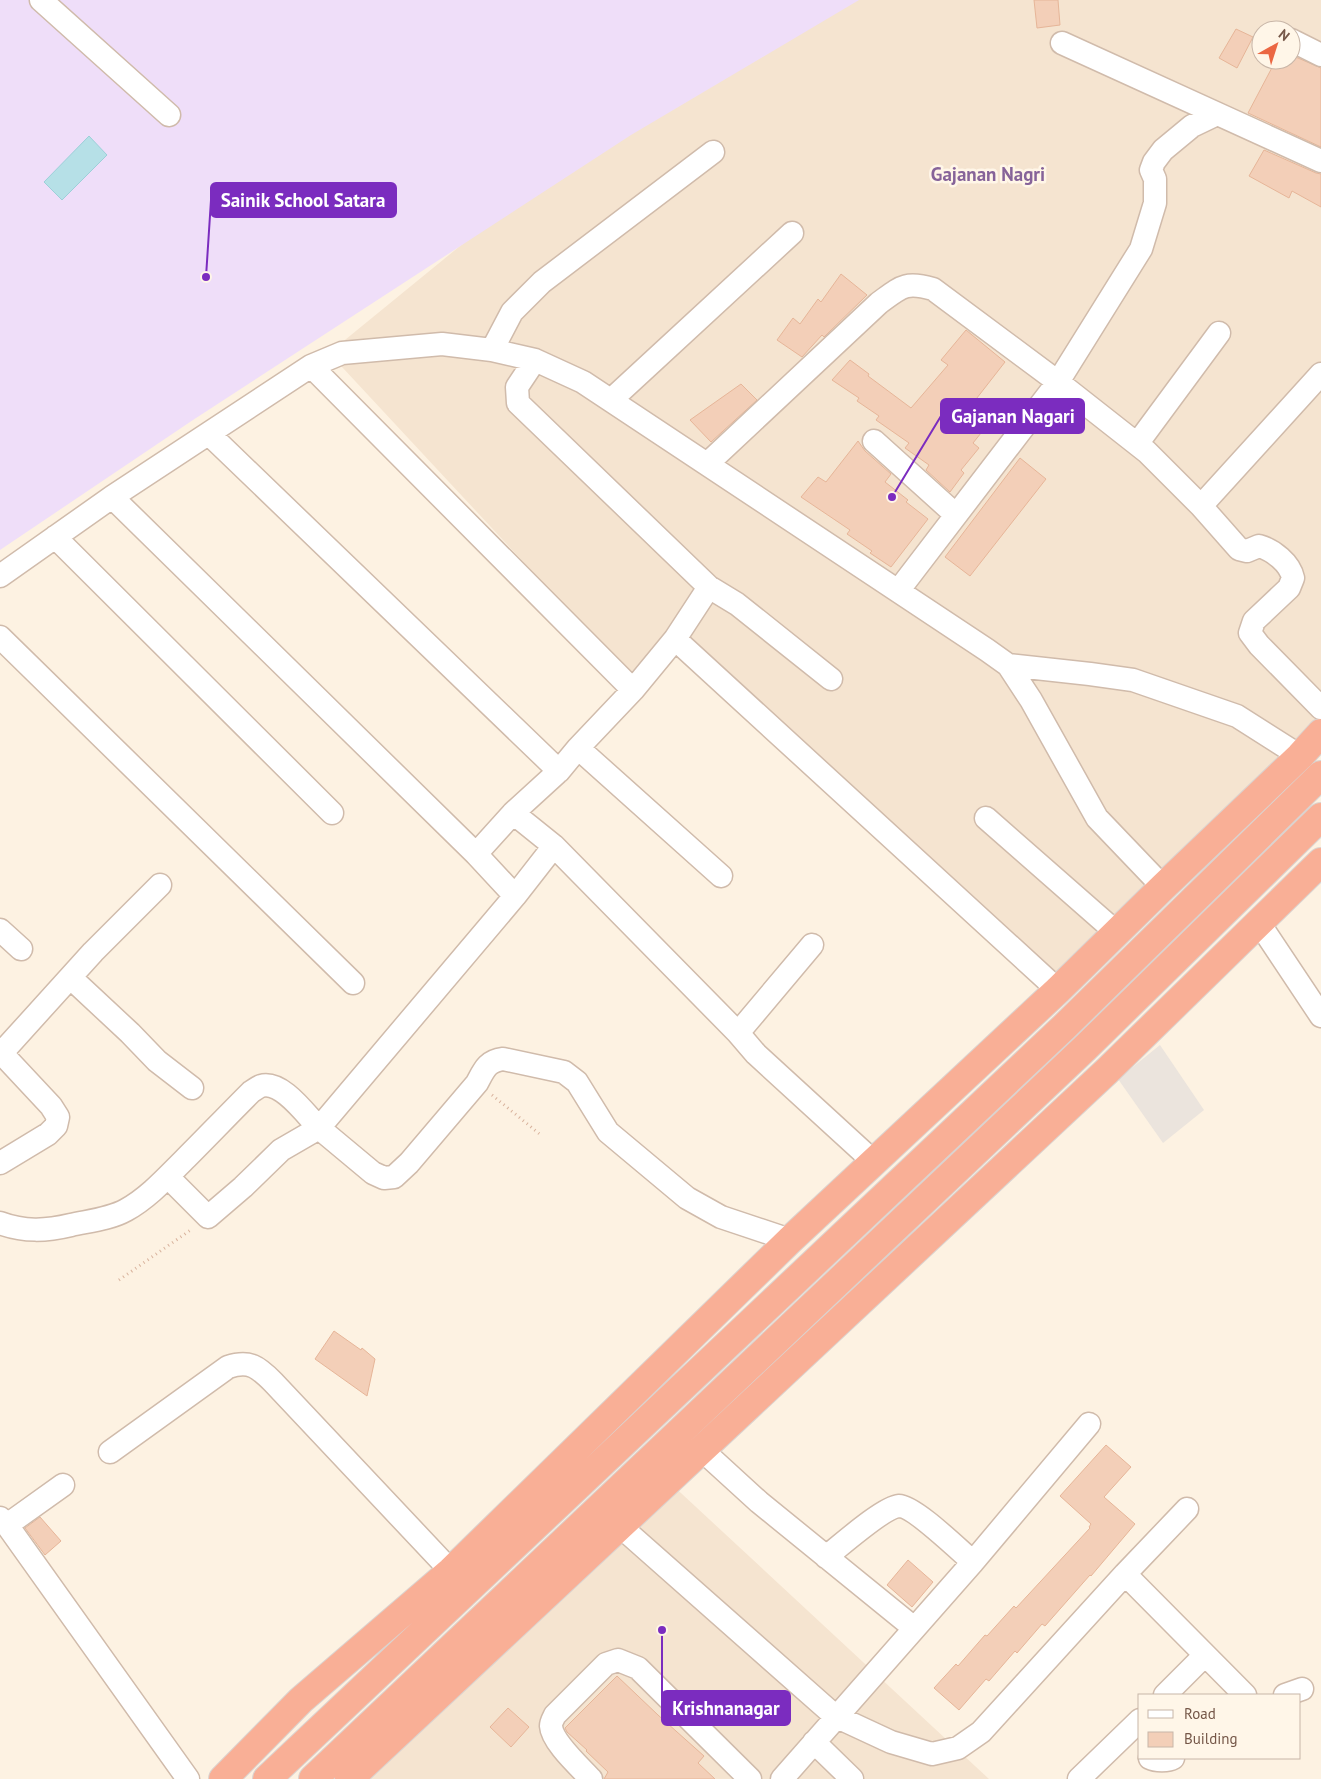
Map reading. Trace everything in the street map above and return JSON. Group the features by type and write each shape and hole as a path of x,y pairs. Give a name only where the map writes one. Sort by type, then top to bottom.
{"highway":[{"path":"223,1779 301,1700 451,1570 790,1240 1058,990 1300,756 1321,733"},
{"path":"267,1779 1064,1027 1321,775"},
{"path":"313,1779 1085,1048 1321,816"},
{"path":"349,1779 1100,1078 1321,862"}],"street":[{"path":"41,0 169,115"},
{"path":"1062,44 1321,161"},
{"path":"1301,45 1321,55"},
{"path":"898,591 1058,382 1141,250 1155,203 1155,179 1152,170 1154,162 1163,150 1192,126 1217,114"},
{"path":"492,350 512,312 542,282 713,152"},
{"path":"611,400 792,233"},
{"path":"707,464 878,303 902,286 917,285 933,289 1058,382 1137,444 1201,506 1239,549 1247,551 1259,546 1267,548 1289,566 1293,578 1289,588 1254,621 1250,633 1259,645 1321,708"},
{"path":"1137,444 1219,333"},
{"path":"0,576 112,497 311,366 342,353 442,344 492,350 535,360 583,382 611,400 987,650 1008,666 1030,700 1097,818 1163,887"},
{"path":"535,360 518,387 518,403 709,586 737,604 831,679"},
{"path":"311,366 633,690"},
{"path":"1201,506 1321,374"},
{"path":"209,434 559,772"},
{"path":"874,441 956,515"},
{"path":"112,497 476,854 515,896"},
{"path":"55,537 332,813"},
{"path":"476,854 512,814 559,772 578,748 633,690 675,639 709,586"},
{"path":"0,637 353,983"},
{"path":"675,639 1058,990"},
{"path":"1008,666 1133,680 1236,716 1300,756"},
{"path":"578,748 721,876"},
{"path":"512,814 554,846 738,1033 756,1054 874,1162"},
{"path":"986,818 1117,933"},
{"path":"168,1177 208,1217 243,1188 281,1150 319,1128 515,896 554,846"},
{"path":"0,1163 48,1134 56,1126 58,1117 51,1106 7,1059 5,1052 7,1047 93,952 160,885"},
{"path":"1258,923 1321,1016"},
{"path":"0,930 21,949"},
{"path":"738,1033 812,945"},
{"path":"71,978 130,1033 149,1054 192,1088"},
{"path":"0,1223 13,1228 32,1231 64,1227 125,1211 144,1199 168,1177 251,1092 261,1086 270,1086 284,1091 319,1128 373,1174 384,1178 394,1178 409,1164 477,1083 485,1068 493,1060 503,1059 564,1072 577,1082 608,1132 687,1198 721,1217 790,1240"},
{"path":"110,1452 228,1367 239,1363 247,1363 261,1370 273,1382 451,1570"},
{"path":"782,1779 835,1716 973,1562 1089,1424"},
{"path":"702,1450 759,1502 914,1628"},
{"path":"63,1485 4,1521 188,1779"},
{"path":"826,1557 886,1511 899,1506 915,1512 973,1562"},
{"path":"620,1526 835,1716 891,1742 932,1754 958,1748 982,1732 1187,1508"},
{"path":"1125,1574 1244,1694"},
{"path":"1166,1694 1206,1655"},
{"path":"591,1779 557,1741 552,1732 551,1724 555,1715 606,1664 618,1660 638,1668 750,1779"},
{"path":"1079,1779 1138,1722"},
{"path":"1120,1738 1138,1750"},
{"path":"814,1742 852,1779"},
{"path":"1153,1759 1172,1759"}],"path":[{"path":"477,1083 542,1136"},
{"path":"119,1280 208,1217"}],"shaded area":[{"path":"0,0 859,0 631,135 193,420 0,550"},
{"path":"821,0 1321,0 1321,729 1058,989 669,642 635,682 329,353 591,139"},
{"path":"1160,1045 1204,1110 1163,1143 1118,1079"},
{"path":"668,1481 989,1779 323,1779"}],"water":[{"path":"89,136 107,155 62,200 44,182"}],"building":[{"path":"1034,0 1058,0 1060,25 1037,28"},
{"path":"1236,29 1251,36 1251,41 1237,68 1219,58"},
{"path":"1301,59 1321,68 1321,147 1248,113 1271,70 1301,70"},
{"path":"1264,150 1321,174 1321,207 1292,191 1289,198 1249,176"},
{"path":"841,274 867,295 824,337 822,335 802,357 777,340 793,318 800,324 818,299 821,302"},
{"path":"966,330 1005,362 973,403 993,418 973,443 979,448 961,470 964,473 950,492 926,470 929,465 905,448 909,443 876,420 879,416 857,401 859,398 832,380 850,360 911,408 948,365 941,360"},
{"path":"741,384 757,400 711,442 690,420"},
{"path":"858,441 865,451 891,474 885,482 928,519 891,567 847,534 850,530 801,497 818,477 826,482"},
{"path":"1020,458 1046,479 970,576 945,557"},
{"path":"334,1331 361,1350 362,1348 375,1359 367,1396 315,1359"},
{"path":"1106,1445 1131,1467 1104,1497 1135,1524 1045,1626 1042,1624 1017,1653 1015,1651 989,1681 986,1679 959,1710 934,1688 956,1664 958,1666 1014,1606 1016,1608 1090,1528 1091,1524 1060,1496"},
{"path":"40,1517 61,1541 45,1555 25,1528"},
{"path":"908,1560 933,1582 912,1607 887,1585"},
{"path":"617,1676 704,1756 698,1763 715,1779 604,1779 608,1772 565,1728"},
{"path":"508,1708 529,1727 511,1747 490,1727"}],"place":[{"name":"Sainik School Satara","path":"206,277"},
{"name":"Gajanan Nagari","path":"892,497"},
{"name":"Krishnanagar","path":"662,1630"}],"district":[{"name":"Gajanan Nagri","path":"988,174"}]}
